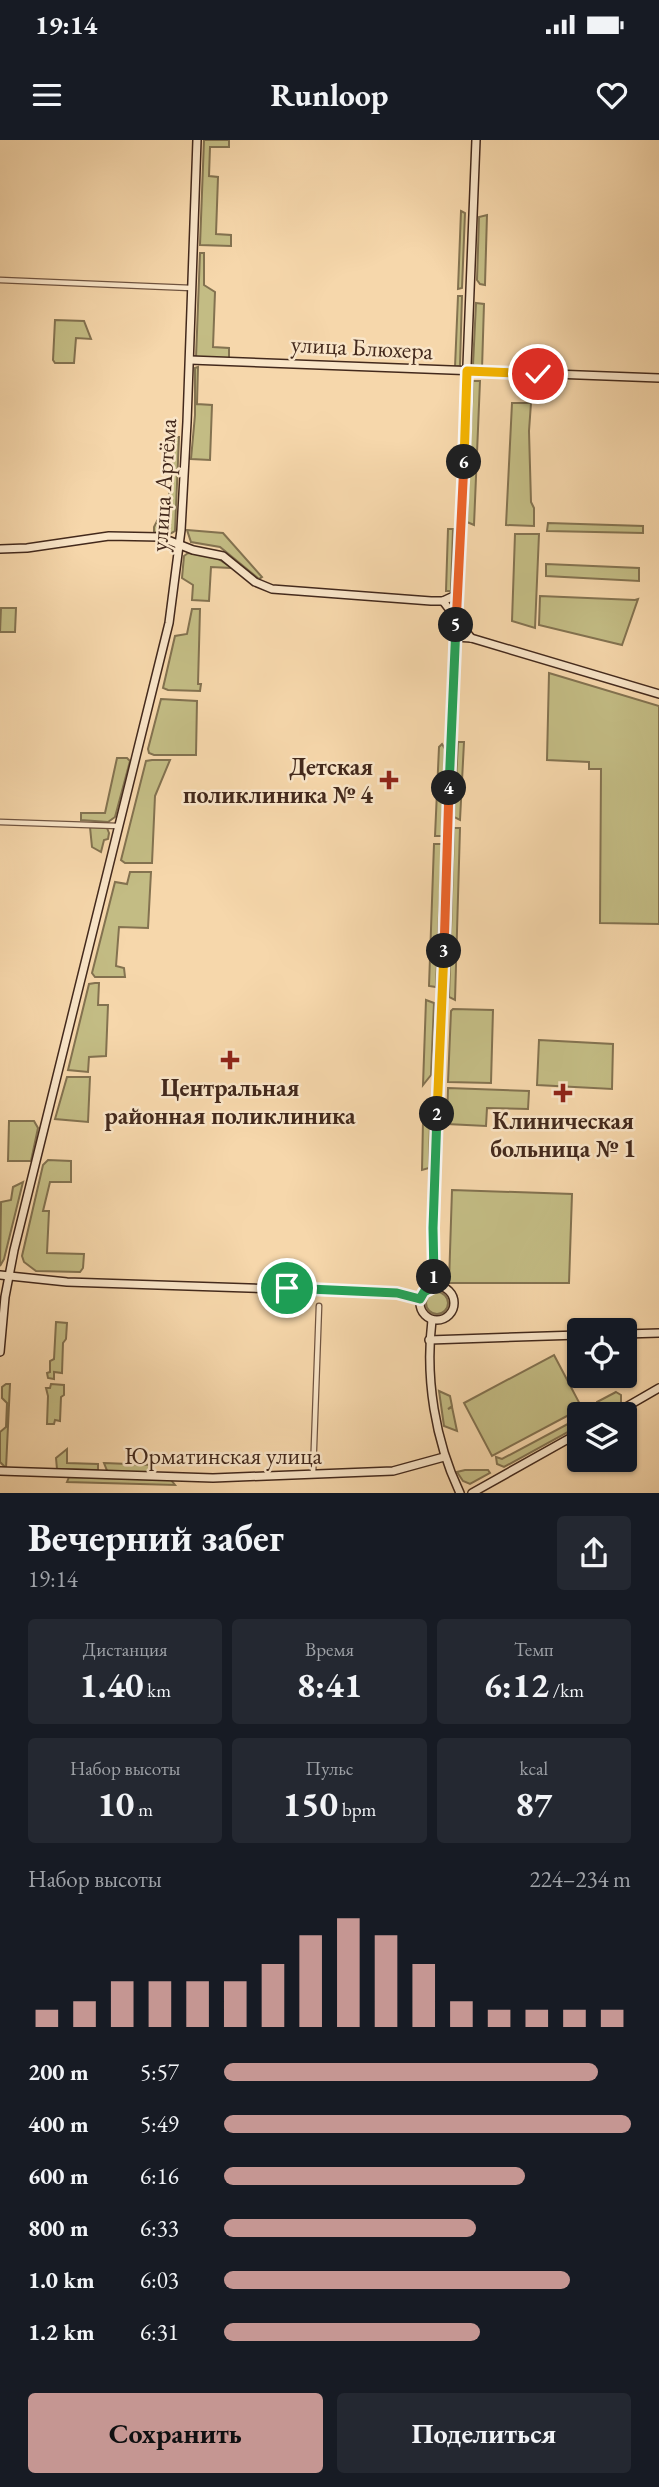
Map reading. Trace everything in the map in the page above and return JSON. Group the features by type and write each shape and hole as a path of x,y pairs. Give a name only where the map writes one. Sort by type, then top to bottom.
{"main road":[{"name":"улица Артёма","path":"0,1352 4,1275 167,633 179,544 190,360 197,140"},
{"path":"435,1286 433,1228 476,140"},
{"name":"улица Блюхера","path":"190,360 659,378"},
{"path":"0,549 27,548 109,536 160,537 193,550 223,556 263,587 443,601 458,594"},
{"path":"443,601 471,638"},
{"path":"456,637 471,638 659,694"},
{"path":"4,1275 47,1281 397,1293 420,1299"},
{"path":"435,1286 448,1290 454,1303 448,1317 438,1321 422,1312 420,1299 424,1292 435,1286"},
{"path":"432,1320 429,1340 433,1399 444,1457 460,1493"},
{"path":"637,1334 659,1333"},
{"path":"429,1340 567,1335"},
{"path":"635,1402 659,1388"},
{"path":"472,1493 567,1440"},
{"name":"Юрматинская улица","path":"0,1471 213,1478 393,1471 444,1457"}],"street":[{"path":"0,280 191,288"},
{"path":"0,821 118,826"},
{"path":"313,1474 319,1306"}],"shaded area":[{"path":"204,140 229,140 229,147 210,147 209,176 218,177 216,234 231,235 231,246 200,245"},
{"path":"461,211 465,213 462,288 458,289"},
{"path":"487,215 485,285 477,280 479,217"},
{"path":"200,253 204,253 204,285 215,292 213,347 229,348 229,359 196,358"},
{"path":"458,296 462,296 460,366 455,367"},
{"path":"476,303 484,304 482,369 473,365"},
{"path":"55,320 84,321 91,339 76,338 74,363 55,363 53,360"},
{"path":"198,367 197,404 212,405 210,460 191,459 195,368"},
{"path":"473,381 480,381 474,525 467,522"},
{"path":"512,403 531,403 529,431 534,526 506,525"},
{"path":"174,437 179,437 175,531 162,535 154,532 154,527 169,498"},
{"path":"548,523 643,526 643,533 547,531"},
{"path":"448,529 453,529 451,591 446,591"},
{"path":"187,530 223,533 262,577 259,579 220,547 191,542"},
{"path":"515,534 539,534 535,628 512,621"},
{"path":"188,553 214,556 232,568 211,567 209,601 192,600 193,585 182,578 184,556"},
{"path":"546,564 639,568 639,581 546,576"},
{"path":"540,596 638,599 622,645 539,625"},
{"path":"1,608 16,608 15,632 0,632"},
{"path":"192,609 200,609 200,691 168,690 163,688 175,636 187,634"},
{"path":"549,673 659,706 659,924 600,923 601,769 589,769 589,762 547,760"},
{"path":"161,699 197,701 196,755 149,753"},
{"path":"458,742 464,742 460,820 454,817"},
{"path":"442,744 445,749 442,836 435,836 439,747"},
{"path":"117,758 127,758 130,761 115,817 108,822 81,820 81,813 105,813"},
{"path":"170,760 155,796 152,863 125,863 121,860 146,761"},
{"path":"90,827 107,828 108,839 104,840 101,852 92,847"},
{"path":"454,828 460,828 455,1000 449,997"},
{"path":"434,844 442,844 436,987 429,986"},
{"path":"130,872 151,872 148,928 119,927 116,966 124,968 125,977 95,977 92,973 115,882 127,884"},
{"path":"99,983 98,1005 108,1005 106,1056 89,1057 88,1072 68,1070 89,984"},
{"path":"426,1000 434,1003 431,1075 423,1085"},
{"path":"453,1009 493,1010 491,1083 448,1082"},
{"path":"539,1040 613,1044 612,1089 537,1085"},
{"path":"67,1077 90,1077 88,1122 55,1119"},
{"path":"448,1088 529,1091 528,1109 487,1108 486,1126 447,1124"},
{"path":"9,1121 34,1121 38,1128 31,1161 8,1161"},
{"path":"423,1121 430,1124 429,1168 422,1170"},
{"path":"48,1160 71,1161 71,1182 50,1182 43,1211 49,1211 47,1253 84,1254 80,1272 36,1271 24,1262 22,1256 43,1165"},
{"path":"23,1182 0,1266 1,1202 11,1200 13,1187"},
{"path":"452,1190 572,1194 569,1283 449,1283"},
{"path":"437,1292 445,1295 448,1303 445,1311 437,1314 429,1311 426,1303 429,1295"},
{"path":"56,1322 67,1323 62,1373 54,1372 54,1379 48,1378 47,1373 50,1372 50,1361 54,1359"},
{"path":"554,1355 567,1380 567,1388 571,1388 579,1402 567,1402 567,1416 492,1456 464,1403"},
{"path":"10,1384 6,1468 0,1462 0,1432 6,1427 7,1403 2,1398 2,1387"},
{"path":"51,1384 64,1385 64,1395 61,1397 60,1421 47,1424 46,1388 50,1388"},
{"path":"439,1391 450,1396 452,1406 448,1409 452,1407 457,1431 444,1426"},
{"path":"616,1392 621,1395 621,1402 597,1402"},
{"path":"567,1424 567,1433 504,1467 497,1464 496,1457 502,1459"},
{"path":"67,1449 67,1463 98,1464 98,1470 57,1469 56,1458"},
{"path":"104,1463 153,1465 152,1473 108,1473"},
{"path":"488,1470 490,1473 470,1484 463,1481 457,1472"},
{"path":"69,1477 171,1480 175,1485 67,1482"}],"place":[{"name":"Детская поликлиника № 4","path":"389,780"},
{"name":"Центральная районная поликлиника","path":"230,1060"},
{"name":"Клиническая больница № 1","path":"563,1093"}],"route":[{"path":"287,1288 397,1293 420,1299 424,1292 435,1286 432,1256 433,1217 467,371 538,374"}]}
